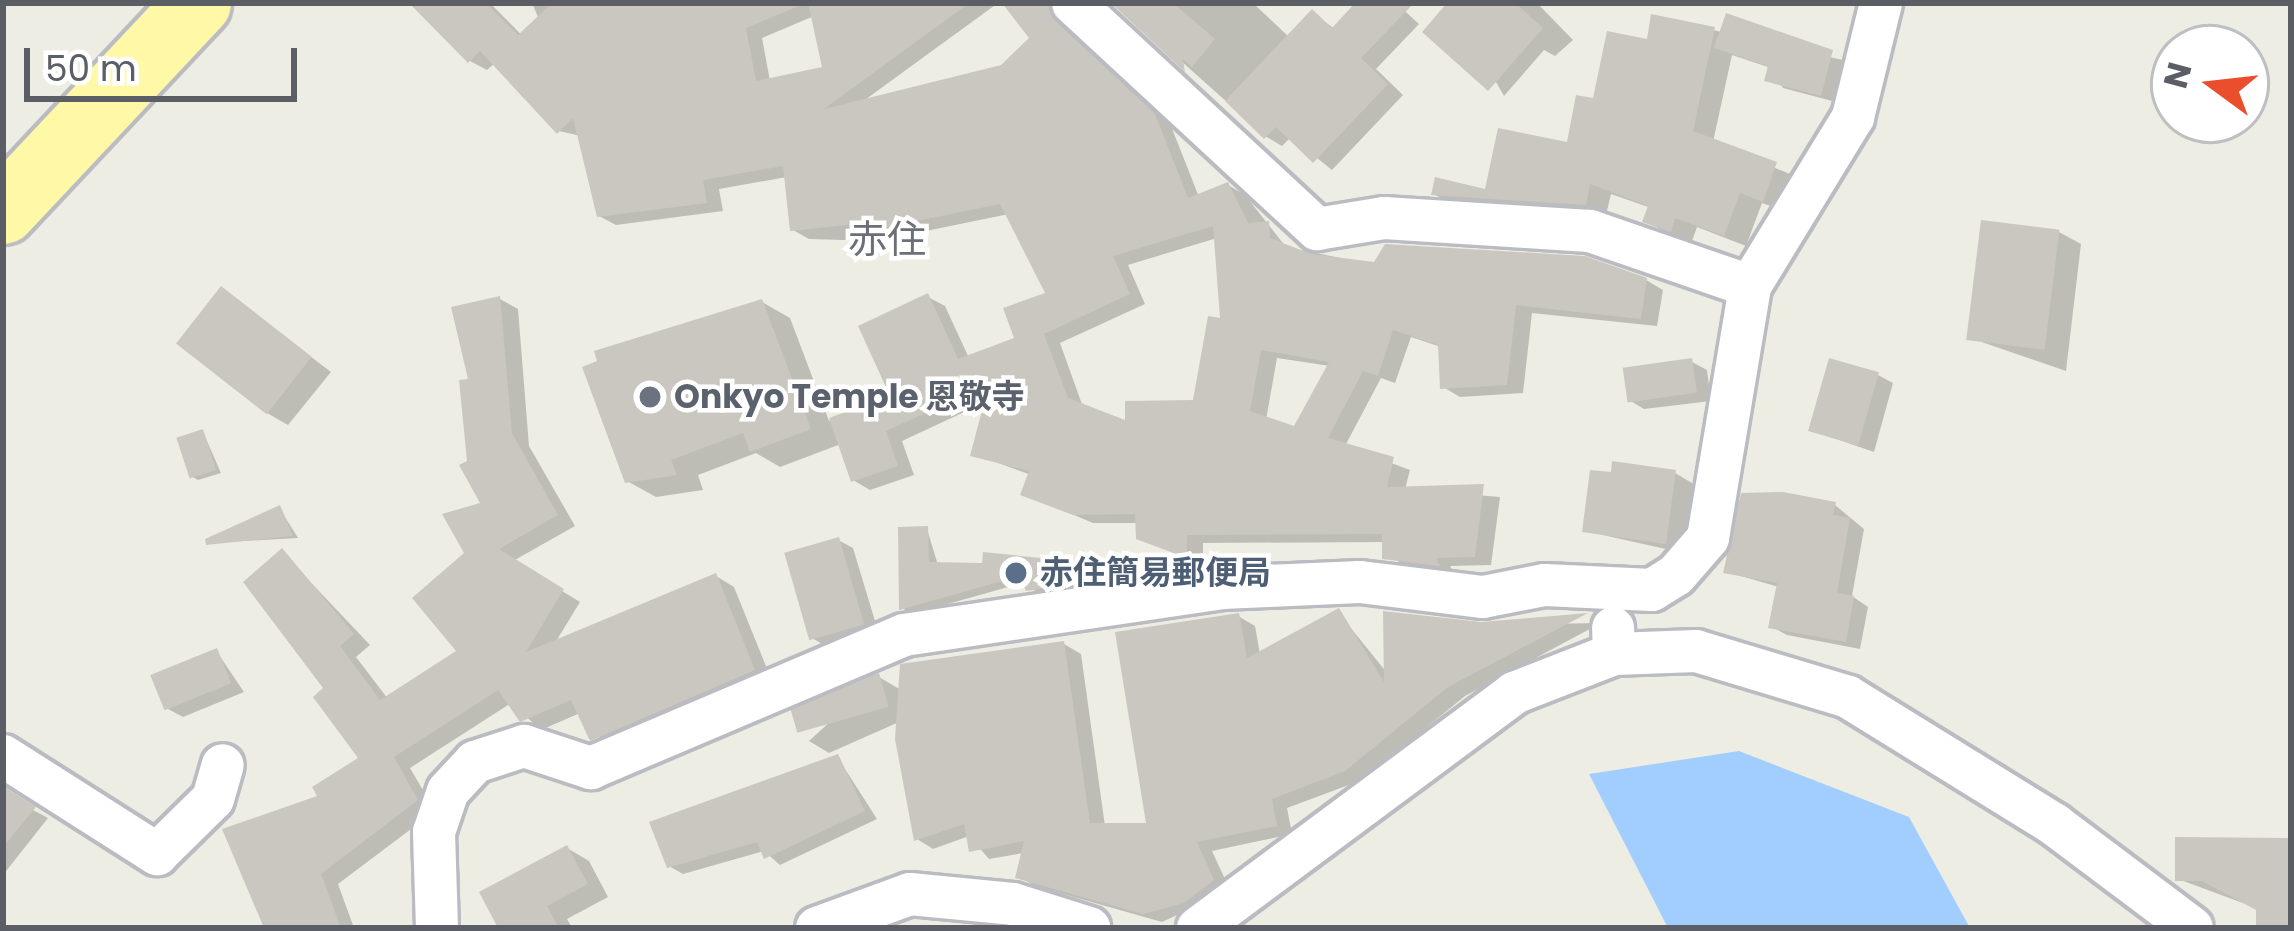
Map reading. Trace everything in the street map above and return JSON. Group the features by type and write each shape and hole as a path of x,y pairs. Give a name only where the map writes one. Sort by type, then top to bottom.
{"main road":[{"path":"3,211 198,3"}],"street":[{"path":"1073,3 1317,229 1384,218 1590,231 1750,286"},
{"path":"437,928 434,832 448,790 476,762 524,746 591,768 904,635 1222,588 1610,594 1652,590 1708,538 1750,286 1852,117 1880,3"},
{"path":"1610,594 1614,654"},
{"path":"1198,928 1514,693 1614,654 1696,651 1848,698 2055,825 2192,928"},
{"path":"3,756 157,854 213,799 223,765"},
{"path":"817,928 910,894 1013,904 1089,928"}],"water":[{"path":"1739,751 1909,817 1970,928 1668,928 1589,774"}],"building":[{"path":"409,3 486,3 518,35 552,3 806,3 746,28 756,81 822,67 808,3 969,3 824,109 1001,65 1029,38 1002,3 1048,3 1155,114 1188,198 1228,182 1248,223 1269,221 1270,238 1311,254 1374,262 1385,244 1585,256 1647,278 1641,319 1516,305 1507,385 1440,389 1438,345 1393,330 1378,376 1363,371 1328,438 1394,457 1387,487 1484,484 1475,557 1436,558 1440,566 1382,559 1382,534 1187,535 1187,558 1136,539 1135,514 1073,515 1020,495 1029,471 970,456 989,384 886,431 898,466 851,482 829,418 890,396 858,326 928,293 958,359 1014,338 1003,308 1045,293 1000,204 858,233 856,224 790,231 783,166 703,180 707,203 597,217 573,118 557,134 480,51 468,63","holes":["1213,226 1220,318 1208,316 1193,400 1125,401 1125,420 1068,398 1044,334 1130,294 1113,256","1261,350 1329,362 1294,426 1250,411"]},
{"path":"1111,3 1173,3 1215,39 1192,67 1183,59 1185,72"},
{"path":"1355,3 1414,3 1361,58 1388,84 1313,163 1276,127 1264,139 1225,101 1312,9 1332,28"},
{"path":"1447,3 1515,3 1543,28 1488,91 1422,32"},
{"path":"1726,13 1833,50 1821,96 1764,81 1768,66 1714,48"},
{"path":"1651,14 1715,27 1693,131 1777,162 1763,202 1740,193 1724,236 1675,218 1671,232 1642,222 1648,206 1590,184 1586,205 1431,195 1435,177 1485,189 1498,128 1567,142 1576,95 1593,98 1607,31 1647,39"},
{"path":"1981,220 2059,230 2045,350 1966,340"},
{"path":"221,286 312,357 267,414 176,344"},
{"path":"500,296 512,433 558,515 499,549 564,589 526,652 716,573 755,670 590,741 571,700 520,722 498,690 394,757 418,800 321,874 341,928 264,928 222,829 317,796 312,787 358,758 313,697 323,688 243,582 282,548 354,634 340,646 380,700 456,651 412,598 464,553 442,514 480,503 459,465 467,461 459,380 468,379 451,307"},
{"path":"762,299 811,429 750,452 743,433 671,460 677,475 625,483 582,367 597,361 594,351"},
{"path":"1692,358 1697,393 1628,402 1623,368"},
{"path":"1829,358 1879,372 1858,445 1808,431"},
{"path":"203,429 216,470 190,479 176,438"},
{"path":"1612,461 1676,470 1666,544 1582,532 1590,470 1611,472"},
{"path":"1783,492 1836,502 1833,515 1850,518 1837,593 1854,596 1846,642 1768,628 1777,583 1723,573 1741,493"},
{"path":"280,505 293,536 206,545 205,539"},
{"path":"928,526 929,562 982,563 983,552 1071,561 1061,586 1026,591 1020,576 899,610 898,527"},
{"path":"839,537 864,624 809,640 784,553"},
{"path":"1339,608 1384,682 1383,611 1481,622 1588,613 1448,687 1345,771 1272,799 1277,826 1197,842 1214,880 1184,903 1143,914 1015,878 1024,841 969,852 964,824 914,841 895,739 900,664 1064,641 1090,823 1146,823 1115,632 1239,613 1247,658"},
{"path":"217,648 231,683 164,710 150,675"},
{"path":"879,673 889,707 797,733 788,699"},
{"path":"838,754 865,811 764,859 757,842 667,868 649,822"},
{"path":"3,786 36,807 3,847"},
{"path":"2175,837 2291,838 2291,927 2256,927 2256,910 2202,881 2175,881"},
{"path":"567,845 588,884 547,906 559,928 498,928 479,892"}],"place":[{"name":"Onkyo Temple 恩敬寺","path":"650,397"},
{"name":"赤住簡易郵便局","path":"1016,573"}],"district":[{"name":"赤住","path":"887,240"}]}
